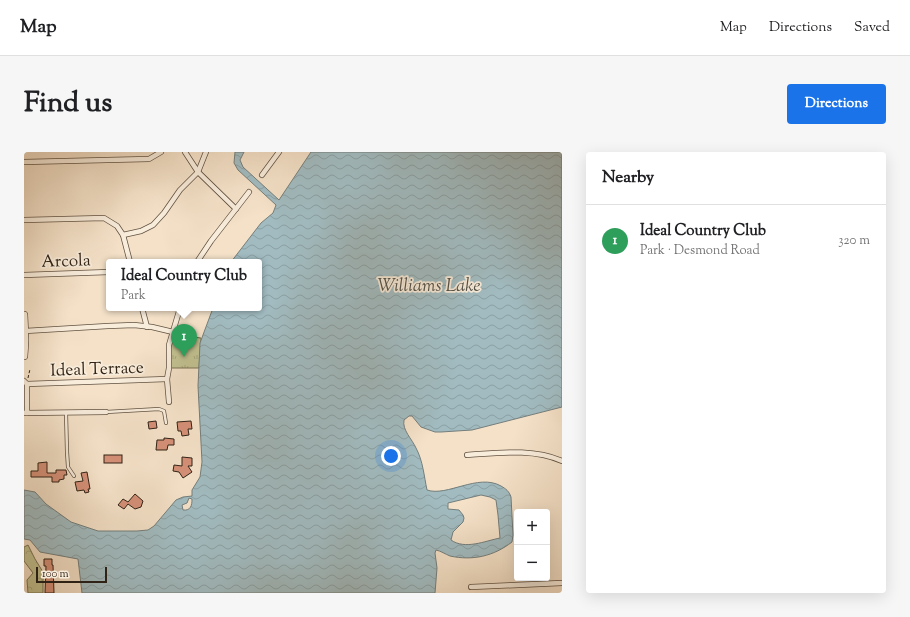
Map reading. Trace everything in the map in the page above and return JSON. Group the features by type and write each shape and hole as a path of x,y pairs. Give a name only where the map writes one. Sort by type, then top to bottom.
{"main road":[{"path":"24,315 24,356"}],"street":[{"path":"24,162 149,158 161,152"},
{"path":"185,152 198,172 236,209"},
{"path":"123,235 141,231 153,225 164,213 180,190 198,172 206,152"},
{"path":"262,175 279,152"},
{"path":"199,259 249,192"},
{"path":"24,220 104,218 117,226 123,235 129,259"},
{"name":"Arcola","path":"24,275 106,272"},
{"path":"143,311 147,327"},
{"path":"169,402 167,378 169,368 169,345 179,311"},
{"path":"25,331 108,326 147,327 173,332"},
{"name":"Ideal Terrace","path":"26,381 167,378"},
{"path":"26,381 26,413 106,412"},
{"path":"467,455 524,452 542,454 562,461"},
{"path":"471,587 562,583"}],"lane":[{"path":"106,412 159,409 164,410 166,423"},
{"path":"66,413 66,452 68,468 74,476"}],"path":[{"path":"26,381 30,369"}],"green space":[{"path":"173,332 175,334 201,338 199,368 169,368 169,345"},
{"path":"28,545 43,572 43,593 28,593 27,580 33,573 24,561 24,547"}],"water":[{"name":"Williams Lake","path":"235,152 244,152 240,160 243,167 279,200 311,152 562,152 562,407 472,430 435,432 421,427 412,416 409,416 404,420 404,427 420,458 427,490 444,490 483,482 501,486 506,489 511,497 512,542 491,554 467,558 450,556 436,550 437,568 435,593 82,593 78,559 40,552 30,540 24,539 24,490 35,492 46,504 71,522 98,531 148,530 154,526 176,500 183,497 192,496 192,490 200,477 202,462 198,386 200,343 212,311 262,311 262,259 233,259 261,223 273,213 276,205 238,170 234,163","holes":["481,495 496,500 500,538 469,545 457,543 451,540 453,532 463,522 464,518 459,510 448,509 448,503","189,498 192,499 189,509 183,510 182,505 187,503"]}],"building":[{"path":"156,421 157,428 149,429 148,422"},
{"path":"191,421 192,429 188,429 189,435 182,436 181,431 178,431 177,422"},
{"path":"164,438 174,439 174,445 168,445 167,450 156,450 157,440 164,440"},
{"path":"104,455 122,455 122,463 104,463"},
{"path":"182,457 192,458 192,466 188,466 192,472 183,478 179,472 173,471 174,465 182,466"},
{"path":"47,462 47,473 56,473 56,470 66,470 67,475 64,475 64,479 59,480 59,482 52,482 52,477 31,477 31,471 38,471 38,463"},
{"path":"87,472 90,489 88,489 89,492 85,493 84,490 77,491 75,482 83,481 81,473"},
{"path":"135,494 143,501 141,507 135,509 128,504 124,509 118,505 123,499 128,502"},
{"path":"44,559 52,559 54,593 45,593 46,566 44,566"}],"place":[{"name":"Ideal Country Club","path":"184,357"}]}
